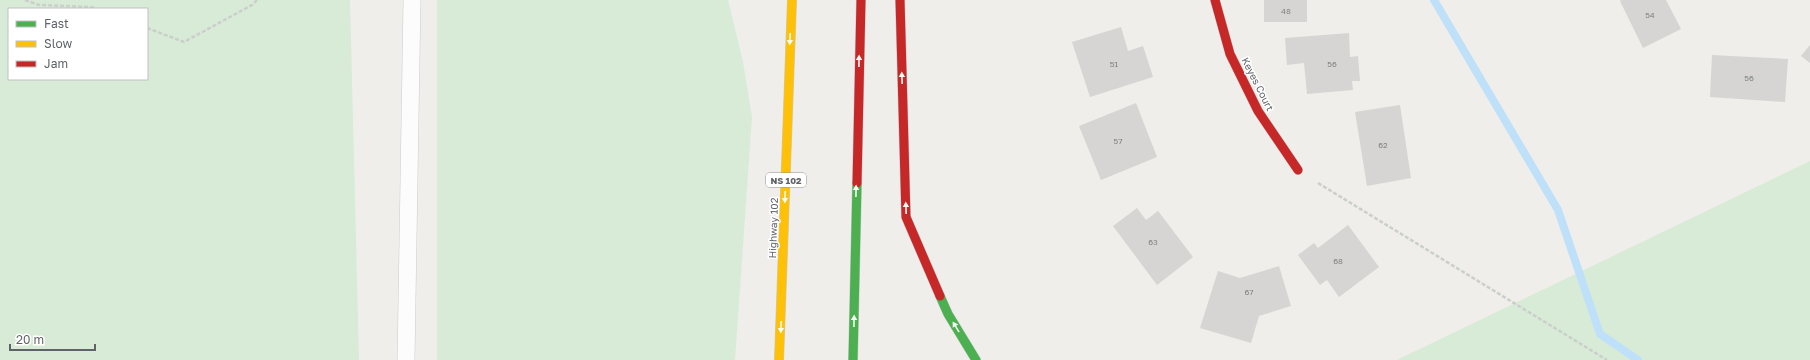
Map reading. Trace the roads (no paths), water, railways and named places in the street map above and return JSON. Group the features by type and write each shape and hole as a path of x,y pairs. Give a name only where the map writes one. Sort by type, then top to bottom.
{"main road":[{"name":"Highway 102","path":"779,360 792,0"},
{"path":"853,360 861,0"},
{"path":"900,0 906,217 948,314 976,360"},
{"name":"Keyes Court","path":"1215,0 1230,54 1258,111 1298,170"}],"lane":[{"path":"406,360 412,0"}],"waterway":[{"path":"1434,0 1558,210 1600,334 1638,360"}]}
